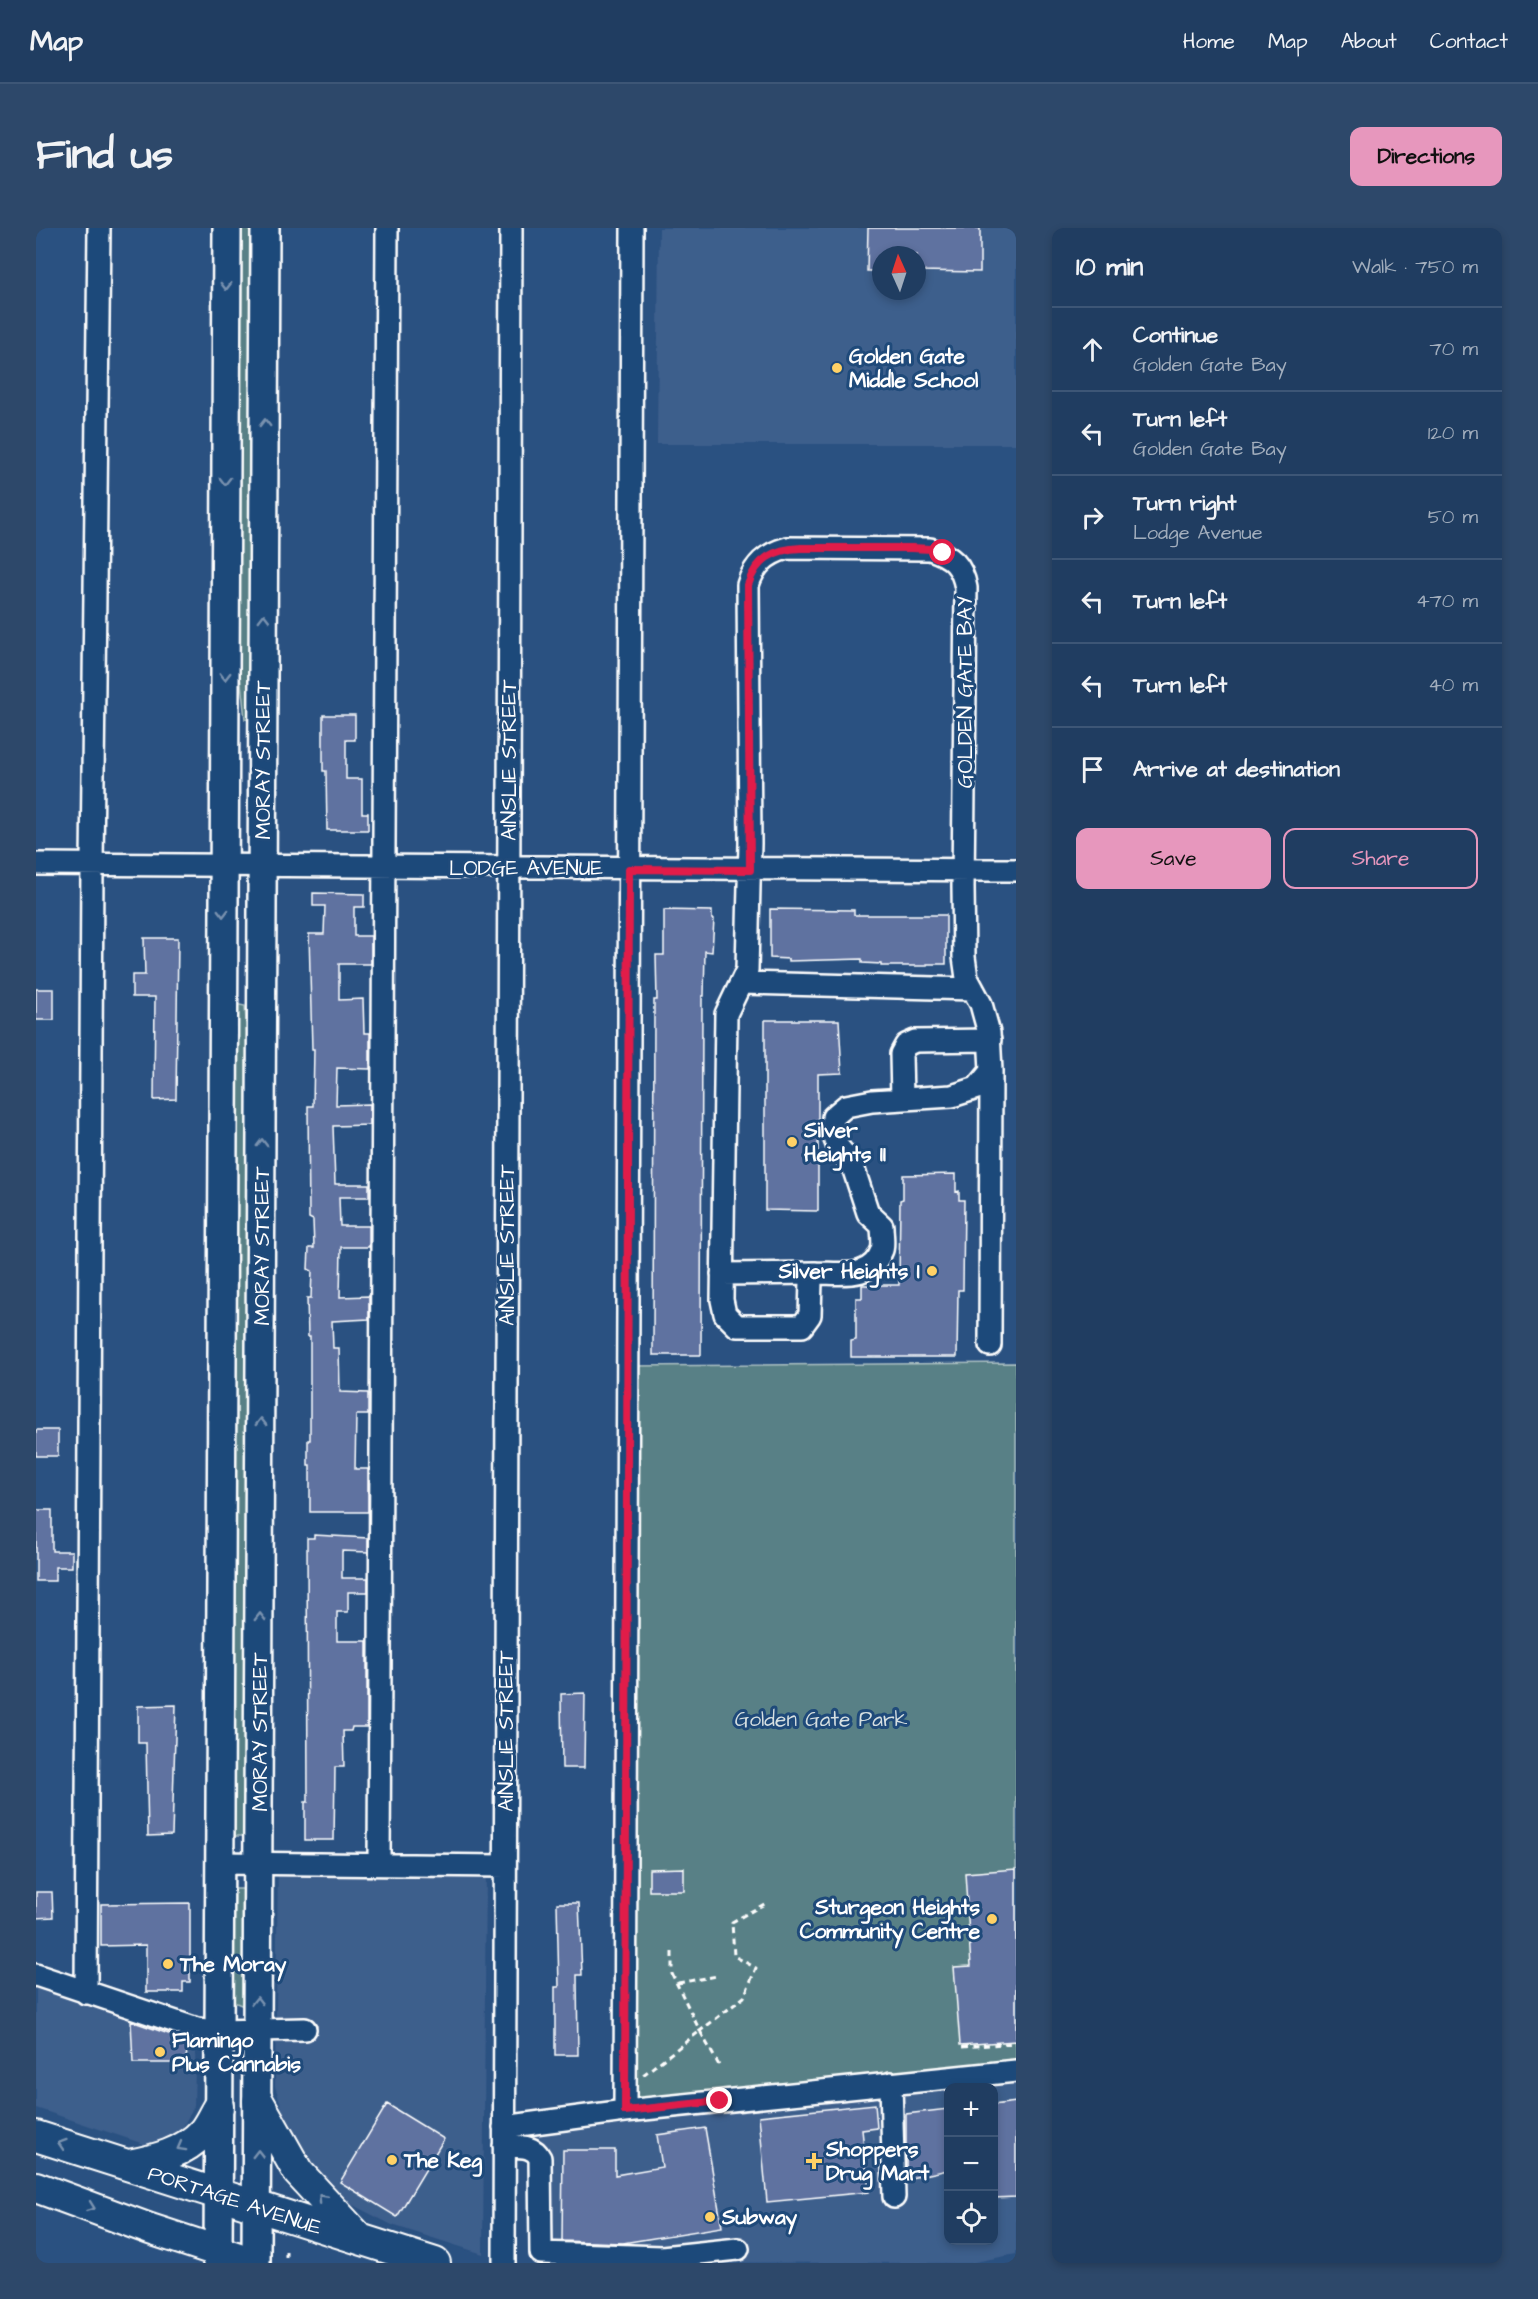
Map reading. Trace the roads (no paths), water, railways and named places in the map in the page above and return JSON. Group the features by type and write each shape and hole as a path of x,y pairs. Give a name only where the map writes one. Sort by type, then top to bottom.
{"highway":[{"path":"258,2101 298,2172 362,2241"},
{"path":"129,2165 160,2159 188,2145 203,2131 218,2107"},
{"name":"PORTAGE AVENUE","path":"36,2136 435,2263"},
{"path":"36,2187 218,2257 255,2263"},
{"path":"150,2229 179,2263"}],"main road":[{"name":"MORAY STREET","path":"218,2257 226,228"},
{"name":"MORAY STREET","path":"255,2263 258,2101 265,228"}],"street":[{"path":"86,1993 92,865 99,228"},
{"path":"379,1864 387,228"},
{"name":"AINSLIE STREET","path":"504,2263 511,228"},
{"path":"625,2111 633,228"},
{"name":"GOLDEN GATE BAY","path":"816,1274 811,1281 810,1315 802,1326 737,1326 724,1314 722,1274 726,1014 747,970 750,870 748,594 752,573 767,556 787,549 930,549 943,553 957,563 963,574 966,588 964,957 967,978 981,1004 990,1040 990,1344"},
{"name":"LODGE AVENUE","path":"36,864 1016,870"},
{"path":"741,983 973,989"},
{"path":"902,1099 901,1054 906,1045 915,1041 990,1040"},
{"path":"722,1274 861,1274 873,1264 883,1249 882,1226 868,1213 852,1164 838,1147 832,1132 834,1117 846,1106 872,1101 952,1096 977,1088 991,1071"},
{"path":"219,1863 505,1866"},
{"path":"36,1975 197,2029 218,2031 305,2030"},
{"path":"504,2136 625,2111 1016,2071"},
{"path":"891,2083 894,2197"},
{"path":"504,2136 537,2151 540,2158 542,2253 663,2257 738,2249"}],"place":[{"name":"Golden Gate Middle School","path":"837,368"},
{"name":"Silver Heights II","path":"792,1142"},
{"name":"Silver Heights I","path":"932,1271"},
{"name":"Sturgeon Heights Community Centre","path":"992,1919"},
{"name":"The Moray","path":"168,1964"},
{"name":"Flamingo Plus Cannabis","path":"160,2052"},
{"name":"The Keg","path":"392,2160"},
{"name":"Shoppers Drug Mart","path":"814,2161"},
{"name":"Subway","path":"710,2217"}],"park label":[{"name":"Golden Gate Park","path":"821,1719"}]}
